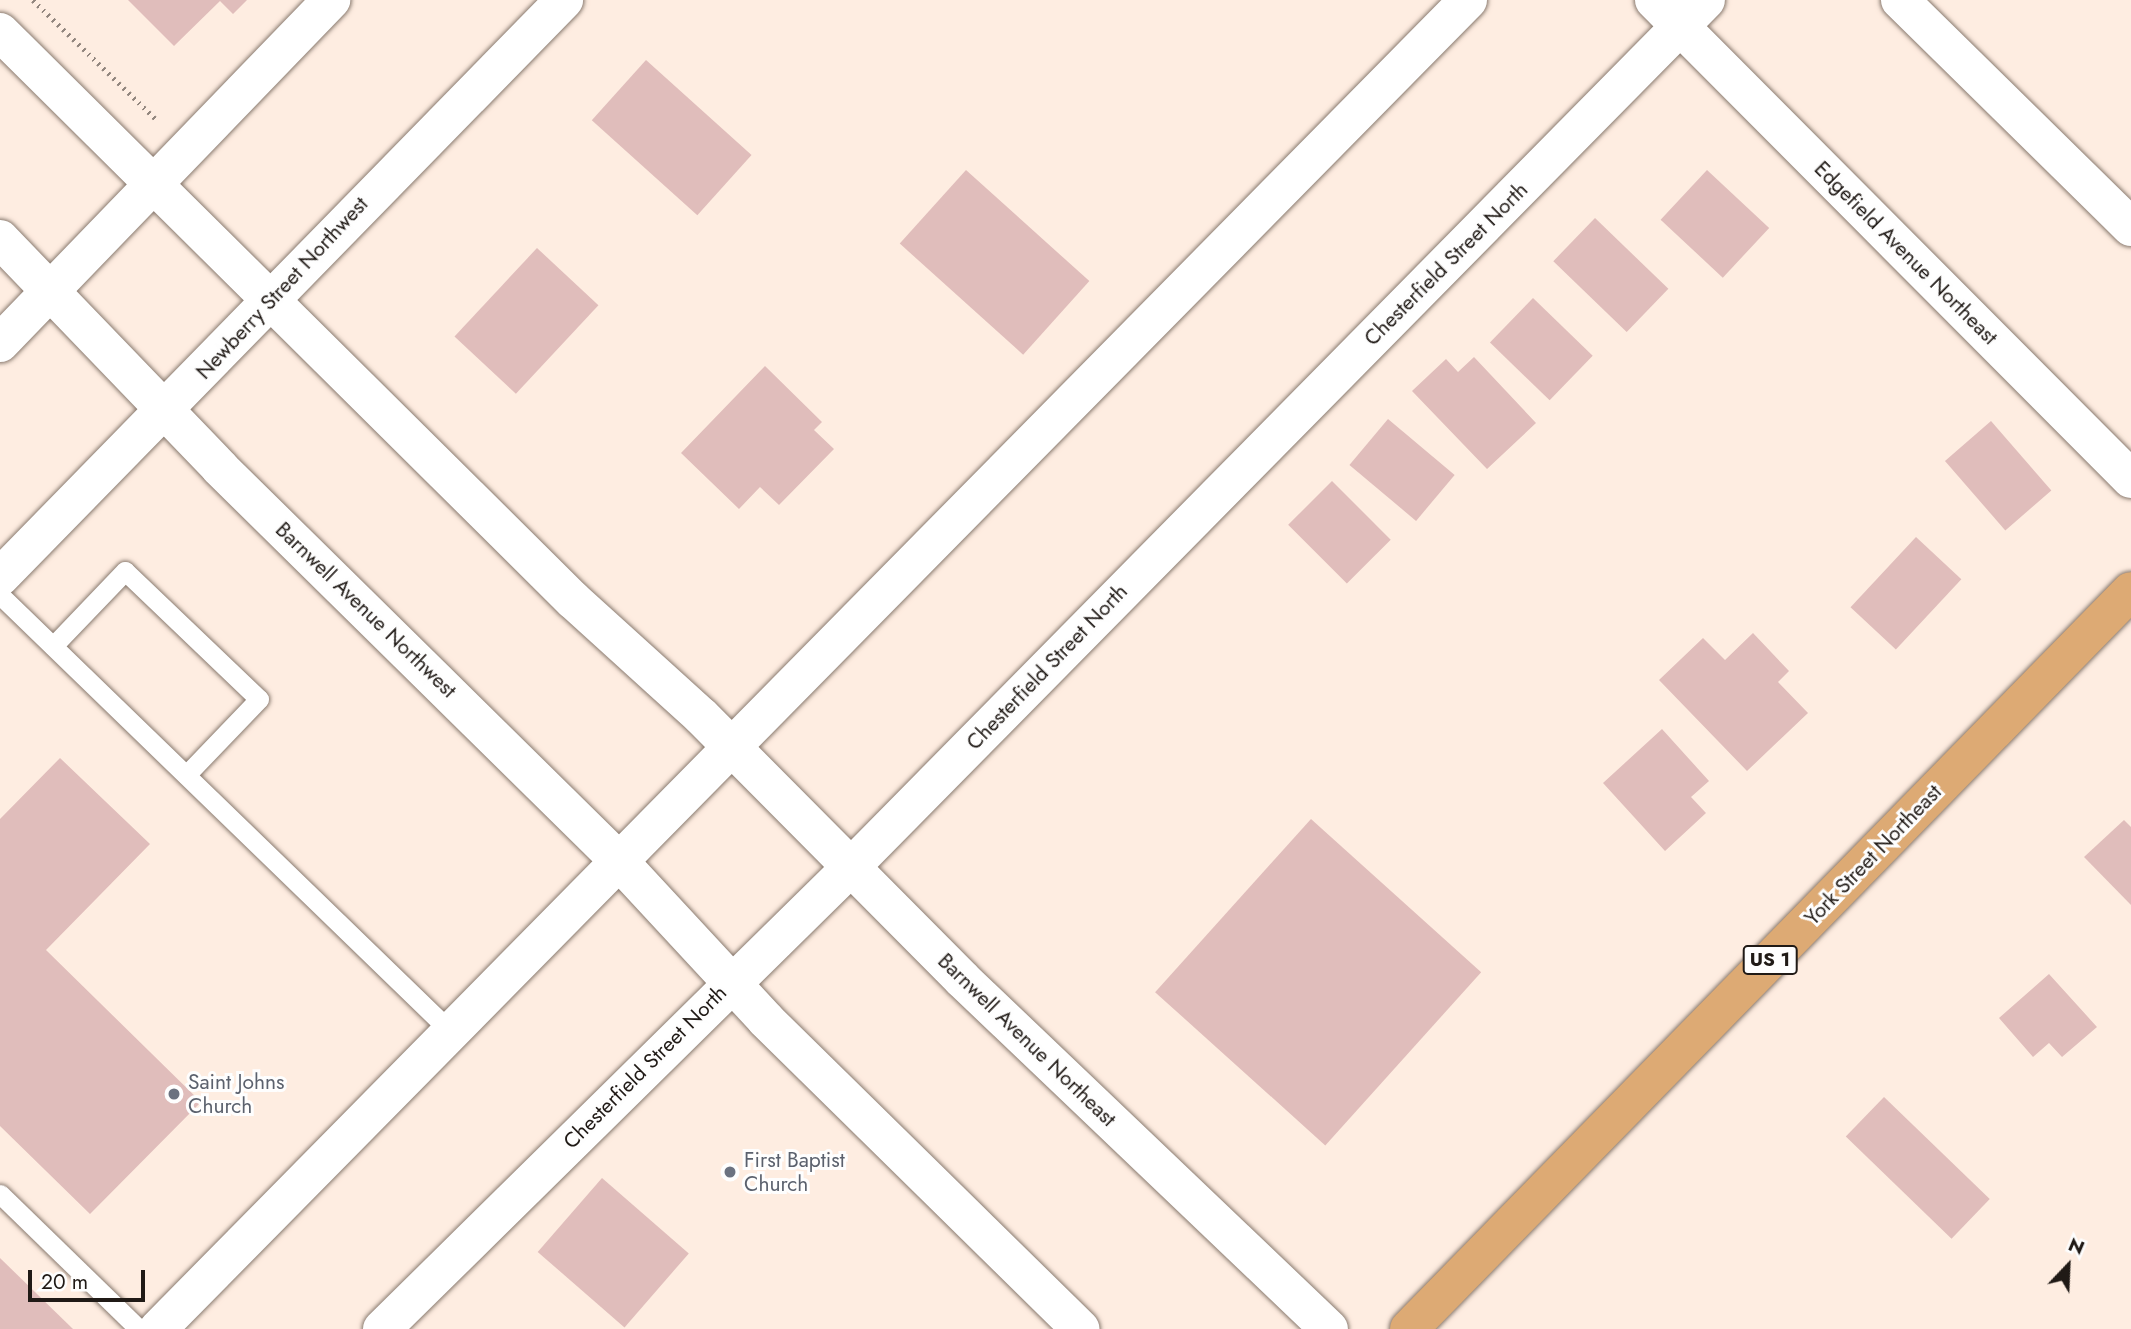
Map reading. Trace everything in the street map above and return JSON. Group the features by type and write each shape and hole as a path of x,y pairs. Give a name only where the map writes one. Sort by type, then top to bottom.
{"main road":[{"name":"York Street Northeast","path":"1409,1329 2131,591"}],"street":[{"path":"0,343 331,0"},
{"name":"Newberry Street Northwest","path":"0,577 275,300 564,0"},
{"path":"158,1329 449,1030 1468,0"},
{"name":"Edgefield Avenue Northeast","path":"1654,0 1694,13 2131,479"},
{"path":"1900,0 2131,227"},
{"name":"Chesterfield Street North","path":"382,1329 731,982 850,868 1694,13"},
{"path":"0,32 275,300 573,600 731,746"},
{"name":"Barnwell Avenue Northwest","path":"0,239 165,411 618,860 731,982"},
{"name":"Barnwell Avenue Northeast","path":"731,746 850,868 1329,1329"},
{"path":"731,982 1080,1329"}],"lane":[{"path":"52,646 125,571 259,699 186,775"},
{"path":"0,595 449,1030"},
{"path":"0,1194 139,1329"}],"path":[{"path":"33,0 155,122"}],"building":[{"path":"128,0 247,0 233,14 220,1 174,46"},
{"path":"646,60 752,155 697,215 592,120"},
{"path":"966,170 1089,281 1023,355 900,244"},
{"path":"1707,170 1769,228 1723,278 1661,220"},
{"path":"1595,218 1668,289 1627,332 1553,261"},
{"path":"537,248 598,305 516,394 454,336"},
{"path":"1533,298 1593,356 1550,400 1490,343"},
{"path":"1474,357 1536,423 1487,469 1412,391 1446,359 1458,372"},
{"path":"765,366 822,422 814,430 834,449 779,505 760,487 739,509 681,453"},
{"path":"1388,419 1455,475 1416,521 1349,465"},
{"path":"1991,421 2051,490 2005,530 1945,461"},
{"path":"1332,481 1391,540 1347,584 1288,525"},
{"path":"1916,537 1961,579 1896,649 1851,607"},
{"path":"1753,633 1789,671 1778,682 1808,713 1747,771 1659,680 1703,638 1725,660"},
{"path":"1662,729 1709,781 1691,797 1706,813 1665,851 1603,783"},
{"path":"60,758 150,844 46,950 201,1102 90,1214 0,1126 0,819"},
{"path":"1311,819 1481,972 1325,1145 1155,992"},
{"path":"2124,820 2131,827 2131,905 2084,857"},
{"path":"2049,974 2097,1027 2062,1057 2049,1043 2033,1057 1999,1018"},
{"path":"1884,1097 1990,1199 1952,1239 1846,1137"},
{"path":"602,1178 689,1253 624,1327 538,1252"},
{"path":"0,1258 73,1329 0,1329"}],"place":[{"name":"Saint Johns Church","path":"174,1094"},
{"name":"First Baptist Church","path":"730,1172"}]}
